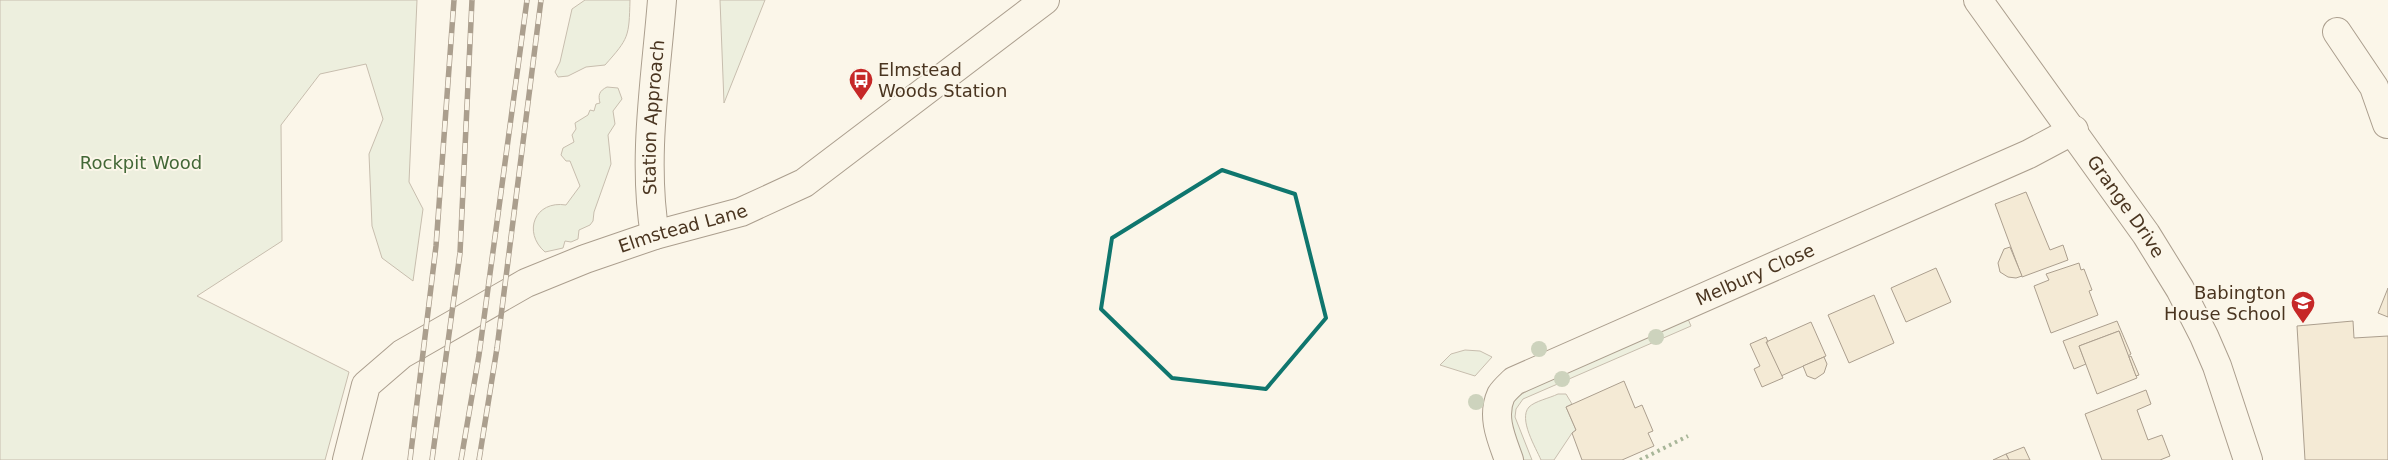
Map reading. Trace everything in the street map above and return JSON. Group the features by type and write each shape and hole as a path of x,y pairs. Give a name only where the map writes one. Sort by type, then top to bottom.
{"street":[{"name":"Station Approach","path":"655,235 650,210 651,134 662,0"},
{"name":"Elmstead Lane","path":"347,460 366,385 402,354 526,283 585,259 655,235 741,212 804,183 1045,0"},
{"name":"Grange Drive","path":"1978,0 2074,130 2146,234 2196,320 2217,366 2248,460"},
{"path":"2337,32 2381,83 2387,124"},
{"name":"Melbury Close","path":"1509,460 1499,432 1497,416 1501,395 1514,381 2029,154 2074,130"}],"highlighted area":[{"path":"1222,170 1295,194 1326,318 1266,389 1172,378 1101,309 1112,238"}],"green space":[{"name":"Rockpit Wood","path":"0,0 417,0 409,182 423,209 413,281 382,258 372,226 369,154 383,119 366,64 320,74 281,125 282,241 197,296 349,372 325,460 0,460"},
{"path":"585,0 630,0 626,36 619,49 605,65 586,67 568,76 558,77 555,72 560,62 572,9"},
{"path":"720,0 765,0 724,103"},
{"path":"607,87 618,88 622,99 613,111 615,124 608,135 611,164 594,212 593,221 590,225 579,230 578,239 571,242 565,241 563,248 545,252 534,236 533,227 535,219 546,207 566,205 580,186 570,161 566,161 561,155 563,148 574,142 572,135 576,129 575,123 588,115 590,110 594,111 596,104 600,103 599,98 602,90"},
{"path":"1688,319 1691,326 1523,399 1516,409 1515,417 1532,460 1524,460 1510,424 1509,417 1512,402 1521,395 1564,372"},
{"path":"1465,350 1480,351 1492,357 1475,376 1440,365 1451,354"},
{"path":"1558,394 1566,394 1572,404 1566,407 1576,430 1554,460 1541,460 1529,433 1526,412 1529,407 1539,401"}],"building":[{"path":"2026,192 2050,250 2063,245 2068,260 2022,277 1995,204"},
{"path":"2010,247 2022,276 2016,278 2008,277 2000,272 1998,263 2004,249"},
{"path":"2079,263 2081,270 2084,269 2092,290 2089,291 2098,315 2051,333 2034,286 2049,280 2046,274"},
{"path":"1936,268 1951,302 1906,322 1891,288"},
{"path":"2388,288 2388,317 2378,313"},
{"path":"1874,295 1894,343 1849,363 1828,315"},
{"path":"2117,321 2131,354 2128,356 2119,331 2079,346 2086,364 2074,369 2063,341"},
{"path":"2353,321 2354,338 2388,336 2388,460 2305,460 2297,326"},
{"path":"1811,322 1826,356 1781,376 1766,342"},
{"path":"2119,331 2137,378 2097,394 2079,346"},
{"path":"1766,337 1768,342 1766,342 1783,378 1762,387 1754,369 1760,366 1750,344"},
{"path":"2131,356 2139,375 2136,376 2129,357"},
{"path":"1824,357 1827,364 1824,373 1815,379 1807,376 1803,366"},
{"path":"1624,381 1635,408 1642,405 1653,431 1648,433 1654,446 1622,460 1582,460 1572,433 1576,430 1566,407"},
{"path":"2146,390 2151,404 2137,410 2148,440 2162,435 2170,456 2160,460 2102,460 2085,414"},
{"path":"2024,447 2030,460 2009,460 2006,454"},
{"path":"2006,454 2009,460 1993,460"}],"railway":[{"path":"410,460 436,246 454,0"},
{"path":"432,460 460,253 472,0"},
{"path":"461,460 479,355 527,0"},
{"path":"479,460 497,348 541,0"}],"hedge":[{"path":"1640,460 1688,436"}],"place":[{"name":"Elmstead Woods Station","path":"861,101"},
{"name":"Babington House School","path":"2303,324"}]}
